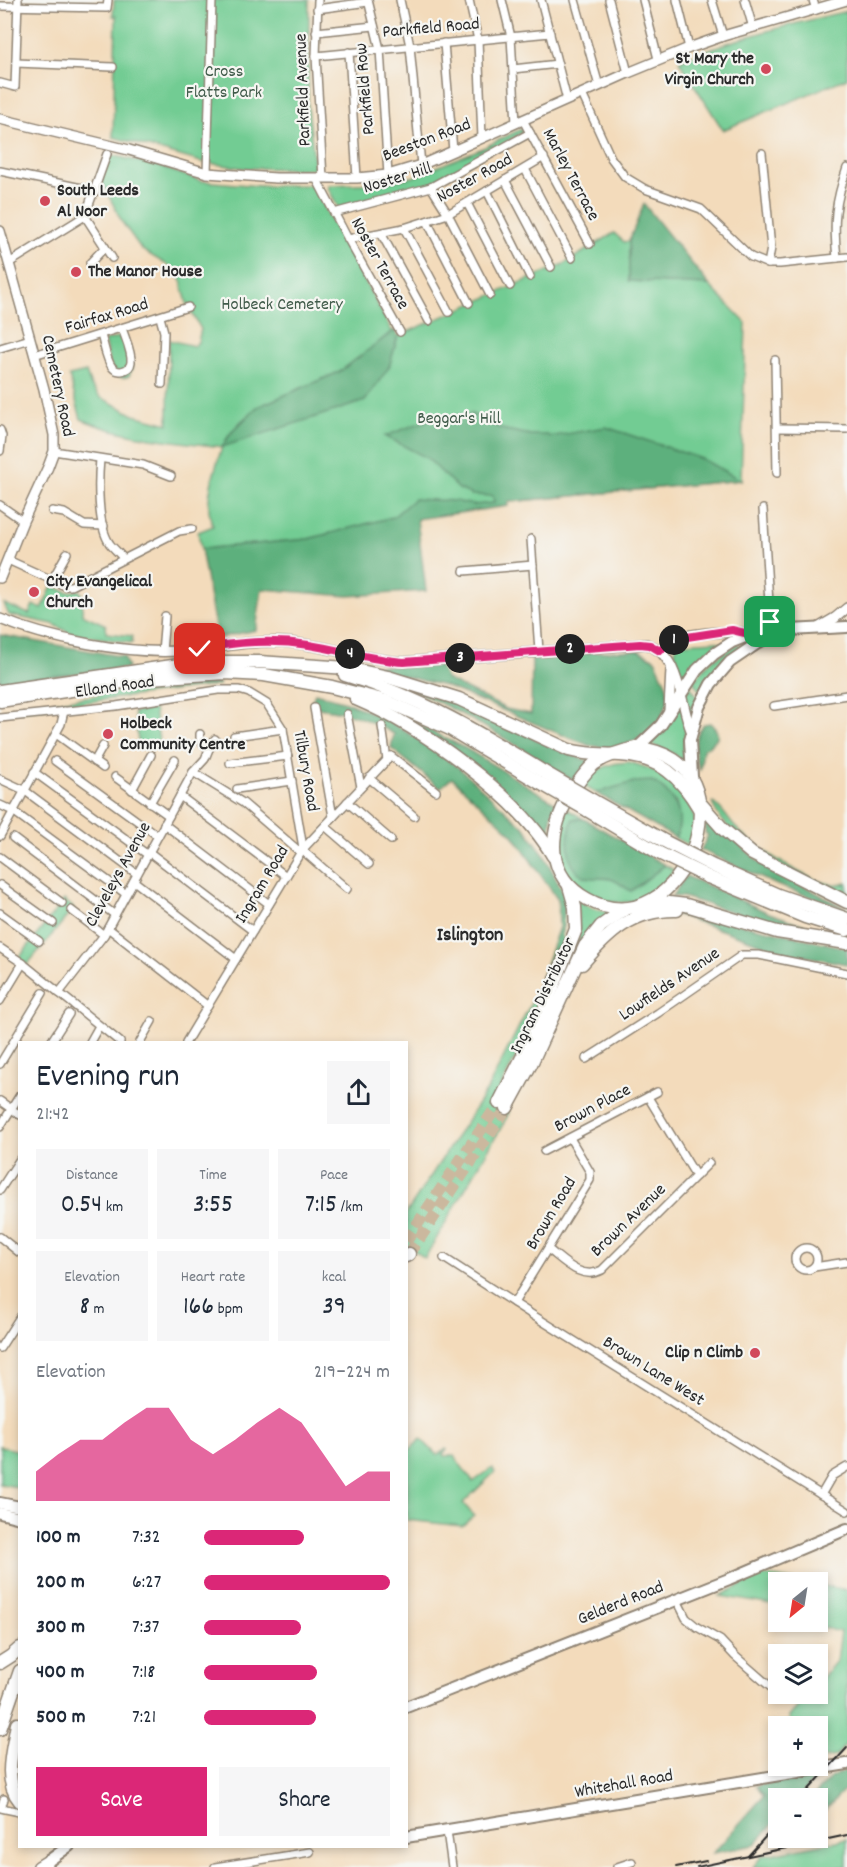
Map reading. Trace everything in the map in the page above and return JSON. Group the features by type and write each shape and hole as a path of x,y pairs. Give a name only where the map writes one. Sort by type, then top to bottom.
{"highway":[{"path":"0,691 200,662 259,662 347,668 410,683 485,710 569,750 587,754 638,757 659,765 674,774 700,806 752,854 847,902"},
{"path":"306,666 372,683 424,704 469,727 542,777"},
{"path":"0,701 149,678 225,673 264,675 354,692 394,704 450,729 542,777 710,872 796,914 847,930"},
{"path":"300,681 374,707 438,745 474,772 526,819 545,842 569,886 597,904 625,909 652,901 686,904 777,932 847,943"},
{"path":"555,860 555,829 565,805 584,775 592,766 608,756 636,748 652,750 670,758 692,777 700,806 700,824 694,847 678,875 652,901"},
{"path":"710,872 847,918"},
{"name":"Ingram Distributor","path":"569,886 575,908 576,929 537,1028 503,1105 531,1064 585,946 601,926 625,909"},
{"path":"566,988 578,969 615,928 652,912 666,909 702,910"},
{"path":"0,1663 18,1650"},
{"path":"0,1729 18,1677"},
{"path":"0,1769 18,1720"},
{"path":"15,1799 9,1769 18,1720"}],"main road":[{"path":"636,748 661,726 697,670 714,654 732,642 755,633 771,634 847,627"},
{"path":"692,777 689,749 692,730 699,707 711,684 730,662 771,634"},
{"path":"0,1503 18,1507"},
{"path":"0,1513 18,1518"},
{"name":"Gelderd Road","path":"408,1706 676,1600 847,1529"},
{"name":"Whitehall Road","path":"408,1837 847,1764"},
{"path":"45,1865 67,1848"}],"street":[{"path":"0,6 18,3 108,8 108,0"},
{"path":"207,173 212,0"},
{"name":"Parkfield Avenue","path":"318,0 315,56 320,178"},
{"path":"400,0 411,46 421,165"},
{"path":"469,0 478,40 482,138"},
{"path":"502,0 511,37 519,121"},
{"path":"541,0 567,100"},
{"path":"575,0 598,86"},
{"path":"609,0 628,73"},
{"path":"643,0 658,59"},
{"path":"677,0 689,48"},
{"path":"712,0 723,36"},
{"path":"745,0 753,28"},
{"name":"Beeston Road","path":"0,119 129,150 207,173 276,178 357,178 388,175 421,165 658,59 814,5 847,0"},
{"path":"317,9 368,1"},
{"name":"Parkfield Row","path":"368,1 380,49 388,175"},
{"path":"0,83 15,87 18,3"},
{"path":"316,32 374,26"},
{"name":"Parkfield Road","path":"315,56 550,33"},
{"path":"444,43 453,151"},
{"path":"349,52 357,178"},
{"path":"16,63 112,67"},
{"path":"513,69 558,64"},
{"path":"582,94 611,158 625,177 645,189 701,208 751,257 768,264 847,257"},
{"name":"Marley Terrace","path":"519,121 530,133 544,157 590,244"},
{"name":"Noster Hill","path":"334,213 432,187 530,133"},
{"path":"762,153 771,248 768,264"},
{"path":"9,263 86,216 107,154"},
{"name":"Noster Road","path":"348,239 404,228 448,214 544,157"},
{"path":"837,258 835,208 847,168"},
{"path":"525,169 572,258"},
{"path":"0,171 96,191"},
{"name":"Noster Terrace","path":"320,178 334,213 400,332"},
{"path":"506,180 551,267"},
{"path":"432,187 490,295"},
{"path":"487,191 530,277"},
{"path":"467,203 510,286"},
{"path":"86,216 112,258"},
{"path":"427,221 469,303"},
{"path":"404,228 449,312"},
{"name":"Cemetery Road","path":"0,231 54,435 54,451 48,468 0,578"},
{"path":"381,232 429,321"},
{"path":"90,263 105,247"},
{"name":"Fairfax Road","path":"34,355 188,307"},
{"path":"160,317 164,332 162,384"},
{"path":"101,335 112,367 118,371 125,370 130,365 131,358 122,328"},
{"path":"0,348 30,339"},
{"path":"775,360 777,473"},
{"path":"778,428 847,429"},
{"path":"0,430 0,449"},
{"path":"54,451 143,465 171,476"},
{"path":"100,459 98,482 104,526 109,542 123,558"},
{"path":"0,505 23,521"},
{"path":"763,509 771,634"},
{"path":"52,511 64,513 84,525 104,526"},
{"path":"179,531 180,522"},
{"path":"8,560 51,580 71,586 179,531 192,529"},
{"path":"531,539 539,651"},
{"path":"51,580 68,553"},
{"path":"464,571 533,565"},
{"path":"818,628 847,608"},
{"path":"162,652 165,616"},
{"name":"Elland Road","path":"0,619 67,639 162,652 234,643 276,641 311,645 381,661 404,662 640,644 650,645 660,651"},
{"path":"692,730 678,679 660,651 668,643 681,638 732,630 749,634"},
{"path":"669,711 671,668"},
{"name":"Elland Road","path":"0,718 227,689 249,693 267,704"},
{"path":"774,706 847,695"},
{"name":"Tilbury Road","path":"267,704 283,729 302,850"},
{"path":"1,832 56,734 64,711"},
{"path":"317,711 333,817"},
{"path":"347,714 361,788"},
{"path":"349,724 358,722"},
{"path":"382,726 387,736 387,760"},
{"path":"234,736 283,729"},
{"path":"56,734 103,768"},
{"path":"200,734 200,740 209,749"},
{"name":"Cleveleys Avenue","path":"59,993 106,932 180,796 196,769 206,759 215,740"},
{"path":"94,762 103,746"},
{"path":"132,790 151,755"},
{"path":"230,763 288,756"},
{"path":"387,760 391,756 436,791"},
{"path":"150,803 175,760"},
{"name":"Ingram Road","path":"187,1041 302,850 387,760"},
{"path":"56,761 158,836"},
{"path":"196,769 243,803 347,889"},
{"path":"34,772 253,931"},
{"path":"115,777 169,816"},
{"path":"369,778 414,816"},
{"path":"0,779 24,790 236,959"},
{"path":"237,789 292,781"},
{"path":"180,796 286,876"},
{"path":"347,802 392,840"},
{"path":"0,805 14,811 126,894"},
{"path":"165,824 269,904"},
{"path":"324,826 369,864"},
{"path":"14,838 115,915"},
{"path":"0,857 62,903"},
{"path":"0,885 53,923"},
{"path":"71,910 106,932 208,1006"},
{"path":"0,913 39,941"},
{"path":"0,948 23,963 119,1041"},
{"name":"Lowfields Avenue","path":"586,1059 742,955 759,956 847,973"},
{"path":"0,1001 2,992 23,963"},
{"path":"0,1064 43,993"},
{"path":"52,1041 69,1014"},
{"path":"135,1032 142,1041 152,1021"},
{"path":"91,1041 99,1026"},
{"name":"Brown Place","path":"544,1151 657,1092"},
{"path":"648,1097 696,1176"},
{"path":"0,1127 18,1098"},
{"path":"0,1101 18,1114"},
{"name":"Brown Road","path":"514,1303 590,1180 590,1172 570,1138"},
{"path":"0,1190 18,1162"},
{"name":"Brown Avenue","path":"548,1249 578,1272 595,1274 602,1270 709,1163"},
{"path":"0,1237 18,1251"},
{"name":"Brown Lane West","path":"444,1258 847,1511"},
{"path":"814,1267 847,1262"},
{"path":"0,1348 18,1320"},
{"path":"821,1495 832,1476 847,1467"},
{"path":"676,1600 686,1618 720,1640 768,1685"},
{"path":"15,1799 1,1808 18,1812"},
{"path":"447,1831 452,1867"},
{"path":"215,1867 309,1852"},
{"path":"617,1867 632,1862"}],"green space":[{"name":"Cross Flatts Park","path":"114,0 309,0 308,107 315,169 243,168 201,162 113,137 116,16 113,16"},
{"name":"St Mary the Virgin Church","path":"847,11 847,78 723,130 679,61 741,39"},
{"path":"521,129 523,132 436,183 339,209 328,188 329,185 382,183 413,177 485,147"},
{"path":"107,154 158,166 201,181 260,186 312,185 392,331 344,369 273,400 258,409 232,431 223,446 389,367 398,336 564,264 614,233 624,242 629,241 629,281 709,285 746,323 741,480 416,511 308,539 201,549 198,532 213,526 209,497 222,447 132,435 81,419 69,376 86,372 91,386 100,397 134,415 168,424 169,340 194,346 198,342 201,329 188,307 180,277 174,269 142,250 122,222 100,178"},
{"path":"644,204 709,285 629,281 629,241"},
{"path":"395,330 398,336 389,367 365,401 222,447 230,434 257,407 339,372"},
{"path":"123,336 132,368 129,376 123,378 118,376 111,367 104,341"},
{"name":"Beggar's Hill","path":"472,414 501,429 531,435 548,435 549,437 606,427 702,459 741,480 508,502 508,506 417,519 426,591 348,596 262,589 256,630 217,638 201,549 308,539 393,517 414,499 455,501 474,505 494,503 493,496 472,495 459,489 427,458 385,436 433,418"},
{"path":"52,586 68,592 79,590 83,596 82,614 106,625 106,633 132,636 132,643 70,633 53,624 9,615 4,604 29,614 33,605 42,609"},
{"path":"0,635 124,657 128,668 0,682"},
{"path":"715,641 721,643 708,652 685,677 681,676 675,652 676,646 683,643"},
{"path":"738,644 741,647 740,650 701,693 693,681 711,661"},
{"path":"638,650 655,659 667,686 668,701 661,718 647,734 616,748 591,746 445,686 367,667 368,665 418,667 439,665 446,679 506,709 531,714 532,655"},
{"path":"219,683 219,685 9,712 9,709 144,688"},
{"path":"399,684 468,708 558,750 590,761 572,780 466,717"},
{"path":"690,686 698,697 690,715 685,695"},
{"path":"315,693 346,702 379,716 413,736 459,768 525,828 544,855 566,898 562,935 564,941 540,994 536,993 559,927 558,900 513,835 452,778 440,788 391,748 394,734 356,716 314,708 312,702"},
{"path":"681,703 686,727 683,748 684,763 674,754 647,743"},
{"path":"154,709 160,746 139,749 134,712"},
{"path":"399,715 465,748 556,803 552,814 548,844 535,825"},
{"path":"710,723 718,735 703,750 700,771 695,753 695,741 704,724"},
{"path":"628,762 656,771 678,787 684,795 695,820 694,831 688,845 675,838 678,829 676,802 634,782 596,793 582,785 603,768"},
{"path":"652,781 666,792 676,805 679,821 675,838 596,793 634,782"},
{"path":"712,803 719,807 746,837 789,867 822,881 836,884 847,883 847,900 791,871 752,847 721,819"},
{"path":"567,809 584,819 573,819 600,878 613,879 631,891 665,865 674,870 655,891 635,901 621,903 596,897 574,882 560,859 559,834"},
{"path":"707,814 760,863 847,909 779,886 701,850 708,835 705,833"},
{"path":"573,819 584,819 665,865 631,891 611,879 587,877 574,867 569,852 569,834"},
{"path":"686,876 769,913 836,936 749,917 683,897 672,896"},
{"path":"64,900 74,908 27,965 19,958"},
{"path":"577,900 592,908 610,913 580,947 576,946 579,938"},
{"path":"673,909 847,948 847,964 788,953 672,913"},
{"path":"564,941 526,1037 494,1100 509,1112 425,1258 408,1247 408,1211 487,1090 536,993 540,994"},
{"path":"421,1439 437,1455 446,1449 444,1456 454,1456 473,1482 492,1468 495,1472 463,1503 474,1516 462,1526 408,1520 408,1451"},
{"path":"0,1446 18,1451 18,1487 0,1484"},
{"path":"761,1575 768,1576 768,1604 720,1596"},
{"path":"828,1587 847,1590 847,1743 836,1756 828,1757 828,1716 790,1716 800,1704 828,1704 828,1671 837,1660 841,1632 828,1629"},
{"path":"847,1770 847,1788 828,1807 828,1788 821,1788 831,1777"},
{"path":"816,1778 806,1788 768,1788 768,1830 754,1845 713,1853 764,1796 756,1786 791,1779"},
{"path":"847,1839 847,1867 753,1867 762,1856 802,1848 828,1848 828,1843"}],"tunnel":[{"path":"408,1238 499,1103"},
{"path":"409,1254 507,1108"}],"railway":[{"path":"810,1788 847,1748"},
{"path":"748,1856 768,1834"},
{"path":"697,1867 847,1835"},
{"path":"676,1867 706,1861"}],"place":[{"name":"St Mary the Virgin Church","path":"766,69"},
{"name":"South Leeds Al Noor","path":"45,201"},
{"name":"The Manor House","path":"76,272"},
{"name":"City Evangelical Church","path":"34,592"},
{"name":"Holbeck Community Centre","path":"108,734"},
{"name":"Clip n Climb","path":"755,1353"}],"district":[{"name":"Islington","path":"470,936"}],"route":[{"path":"200,649 255,641 286,642 327,648 381,661 404,662 640,644 650,645 660,651 674,639 732,630 749,634 771,634 770,622"}],"park label":[{"name":"Holbeck Cemetery","path":"282,305"}]}
